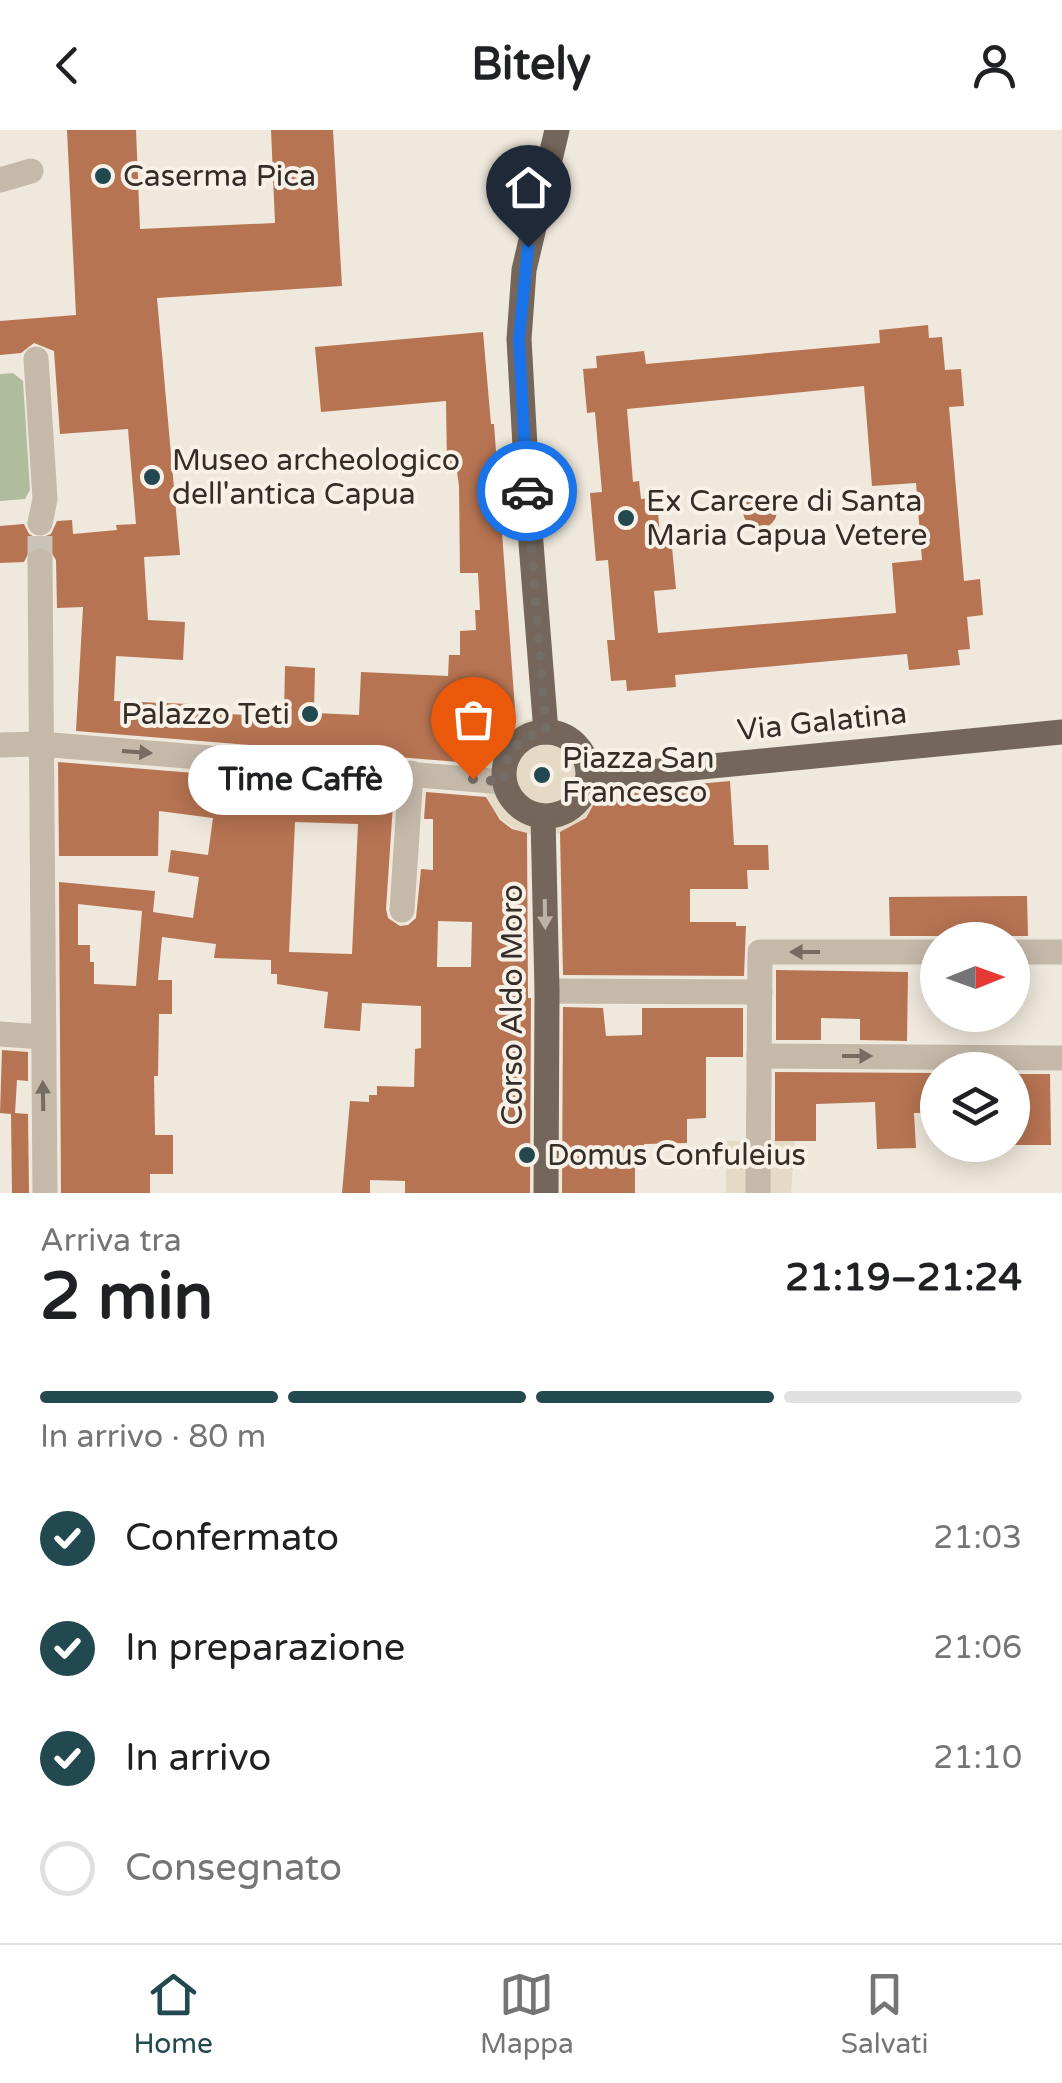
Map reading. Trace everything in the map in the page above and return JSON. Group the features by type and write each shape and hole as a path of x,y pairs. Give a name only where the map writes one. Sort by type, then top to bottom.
{"main road":[{"path":"546,732 519,339 524,270 557,130"},
{"path":"546,732 572,741 581,751 588,778 578,802 556,816 542,817 517,806 504,782 507,758 514,747 534,734 546,732"},
{"name":"Via Galatina","path":"588,778 1062,732"},
{"name":"Corso Aldo Moro","path":"542,817 547,991 546,1193"}],"street":[{"path":"0,180 32,171"},
{"path":"36,359 45,500 40,523"},
{"path":"40,560 45,1193"},
{"path":"0,745 40,744 504,782"},
{"path":"402,910 411,773"},
{"path":"758,1193 760,952 920,952"},
{"path":"1030,952 1062,952"},
{"path":"547,991 760,992"},
{"path":"0,1034 42,1037"},
{"path":"760,1056 1062,1058"}],"green space":[{"path":"13,373 23,381 30,490 25,499 0,501 0,374"}],"shaded area":[{"name":"Piazza San Francesco","path":"543,718 565,723 585,735 597,755 602,777 597,799 585,819 565,831 543,836 521,831 501,819 489,799 484,777 489,755 501,735 521,723"},
{"path":"795,1139 791,1193 726,1193 726,1141"}],"building":[{"path":"67,130 136,130 140,229 275,223 271,130 333,130 342,286 157,298 180,555 144,557 148,620 185,622 183,660 116,656 114,701 189,704 189,712 284,717 285,666 315,668 314,713 359,715 361,672 448,676 449,655 460,655 460,631 476,630 475,610 480,610 478,573 460,573 459,486 456,464 447,464 446,401 321,412 315,347 483,332 494,424 516,723 502,733 484,764 76,731 83,607 57,608 56,560 47,546 31,548 24,562 0,563 0,526 24,524 29,534 38,539 51,534 57,521 72,520 73,534 136,524 128,429 60,434 54,351 34,343 21,353 0,355 0,321 76,315"},
{"name":"Ex Carcere di Santa Maria Capua Vetere","path":"928,325 929,338 942,337 945,370 961,369 964,406 949,407 964,581 980,579 983,615 967,617 970,649 958,650 960,665 909,670 907,654 675,675 676,687 627,691 626,680 611,681 607,640 615,640 608,560 596,561 590,493 602,492 595,412 587,413 583,369 597,368 596,356 644,351 646,364 880,343 879,330","holes":["864,386 872,486 916,483 922,560 892,563 896,613 658,633 654,591 676,589 671,537 660,538 657,497 641,499 639,481 633,482 627,409"]},
{"path":"760,494 772,499 777,511 772,523 760,528 748,523 743,511 748,499"},
{"path":"58,762 394,789 386,909 388,918 400,926 408,925 416,918 421,869 433,870 433,819 424,819 426,792 486,797 500,820 527,833 530,1193 405,1193 405,1181 370,1180 370,1193 342,1193 350,1101 369,1102 369,1095 377,1095 377,1086 414,1087 415,1049 421,1048 421,1006 362,1003 360,1031 324,1028 328,992 277,984 277,974 271,974 271,960 214,958 216,944 162,937 158,980 172,980 172,1014 159,1014 155,1135 173,1135 173,1174 150,1174 150,1193 61,1193 59,882 155,891 153,912 193,918 199,877 168,872 171,850 208,855 213,818 159,811 158,856 59,856","holes":["295,822 358,824 352,954 289,952","78,904 142,911 136,986 94,984 90,945 78,945","438,921 472,922 471,967 437,967"]},
{"path":"730,781 734,845 768,845 769,870 747,870 748,889 690,889 690,922 736,922 736,926 746,926 744,976 563,975 560,832 586,818 600,793"},
{"path":"1027,896 1028,922 920,922 920,936 890,936 889,897"},
{"path":"776,970 908,972 907,1041 860,1040 860,1019 821,1018 821,1040 776,1040"},
{"path":"563,1007 603,1008 606,1036 642,1035 642,1008 743,1008 743,1057 706,1057 706,1118 687,1119 687,1143 644,1144 644,1154 635,1154 635,1193 562,1193"},
{"path":"2,1050 28,1052 28,1081 17,1080 15,1113 28,1114 29,1193 12,1193 11,1114 0,1113"},
{"path":"775,1072 920,1073 920,1113 914,1113 916,1148 877,1149 875,1102 816,1104 816,1141 775,1141"},
{"path":"1030,1074 1050,1074 1051,1145 1030,1145"}],"tunnel":[{"path":"40,523 40,561"}],"way so far":[{"path":"473,779 504,782 507,758 514,747 523,739 546,732 527,491"}],"place":[{"name":"Caserma Pica","path":"103,176"},
{"name":"Museo archeologico dell'antica Capua","path":"152,477"},
{"name":"Ex Carcere di Santa Maria Capua Vetere","path":"626,518"},
{"name":"Palazzo Teti","path":"310,714"},
{"name":"Piazza San Francesco","path":"542,775"},
{"name":"Time Caffè","path":"473,779"},
{"name":"Domus Confuleius","path":"527,1155"}],"route":[{"path":"527,491 519,339 528,247"}]}
